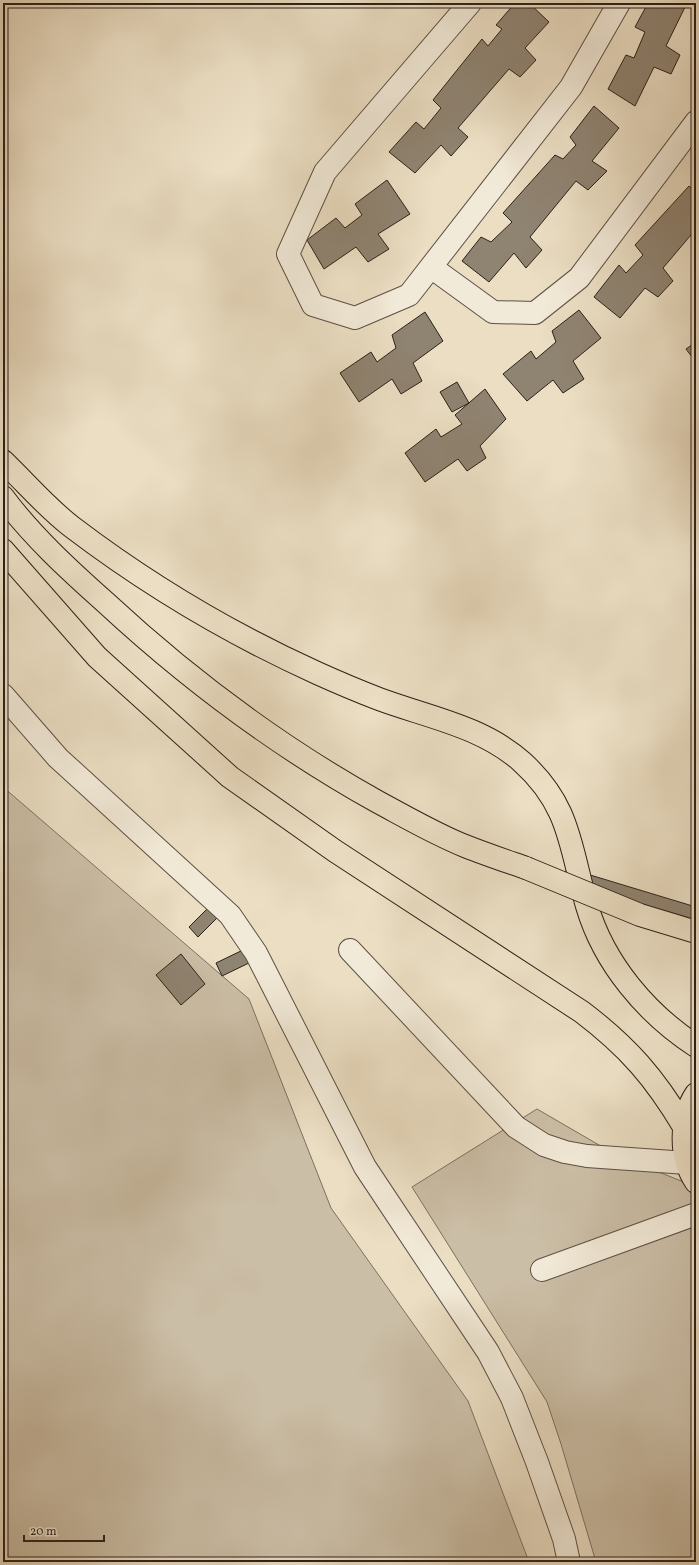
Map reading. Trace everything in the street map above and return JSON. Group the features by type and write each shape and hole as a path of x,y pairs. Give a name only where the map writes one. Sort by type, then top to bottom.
{"highway":[{"path":"3,461 70,525 128,567 189,605 252,640 316,672 378,699 484,737 521,761 537,777 560,812 569,831 587,907 611,960 646,1005 664,1022 696,1046"},
{"path":"6,504 88,587 136,632 186,674 293,751 348,785 406,817 465,846 526,868 640,915 696,932"},
{"path":"3,550 97,656 230,777 335,851 582,1012 626,1048 648,1072 684,1127"},
{"path":"692,1172 684,1145 684,1127 688,1111 696,1094"}],"lane":[{"path":"470,3 325,172 288,254 313,305 355,318 409,295 571,87 619,3"},
{"path":"431,267 493,312 535,313 579,278 696,122"},
{"path":"3,695 58,758 230,915 256,953 365,1168 488,1352 512,1398 537,1462 564,1539 569,1562"},
{"path":"350,950 516,1127 530,1137 544,1145 565,1152 692,1172"},
{"path":"542,1270 696,1214"}],"shaded area":[{"path":"3,787 249,999 331,1208 468,1401 529,1562 3,1562"},
{"path":"537,1109 618,1156 689,1184 696,1202 696,1562 596,1562 547,1402 412,1187"}],"building":[{"path":"515,3 529,3 549,22 525,48 536,60 520,77 509,69 458,128 468,137 451,156 441,145 415,173 389,152 416,122 424,129 441,108 433,100 482,39 488,46 502,29 496,25"},
{"path":"648,3 687,3 666,46 680,55 671,74 654,67 635,106 608,89 626,55 634,58 645,32 635,27"},
{"path":"594,106 619,128 592,161 607,171 588,190 576,181 530,237 542,250 526,268 514,253 489,282 462,261 481,237 491,242 512,222 503,213 555,155 563,159 576,145 570,137"},
{"path":"387,180 410,214 378,234 389,249 368,262 356,247 324,269 307,240 336,218 345,228 362,215 355,204"},
{"path":"689,186 696,193 696,229 663,268 673,281 658,297 645,288 620,318 594,297 619,265 626,273 643,255 635,245"},
{"path":"579,310 601,338 573,361 584,379 563,393 553,380 527,401 503,374 531,351 536,359 556,342 552,331"},
{"path":"425,312 443,341 413,363 422,381 401,394 392,379 359,402 340,373 371,352 377,362 396,348 392,335"},
{"path":"696,342 696,360 695,361 686,349"},
{"path":"457,382 469,403 452,412 440,392"},
{"path":"485,389 506,419 480,446 486,458 467,471 458,459 425,482 405,453 436,429 441,437 462,424 455,415"},
{"path":"567,868 696,907 696,933 560,892"},
{"path":"210,906 219,916 198,937 189,927"},
{"path":"245,949 251,962 222,976 216,963"},
{"path":"181,954 205,984 181,1005 156,975"}]}
